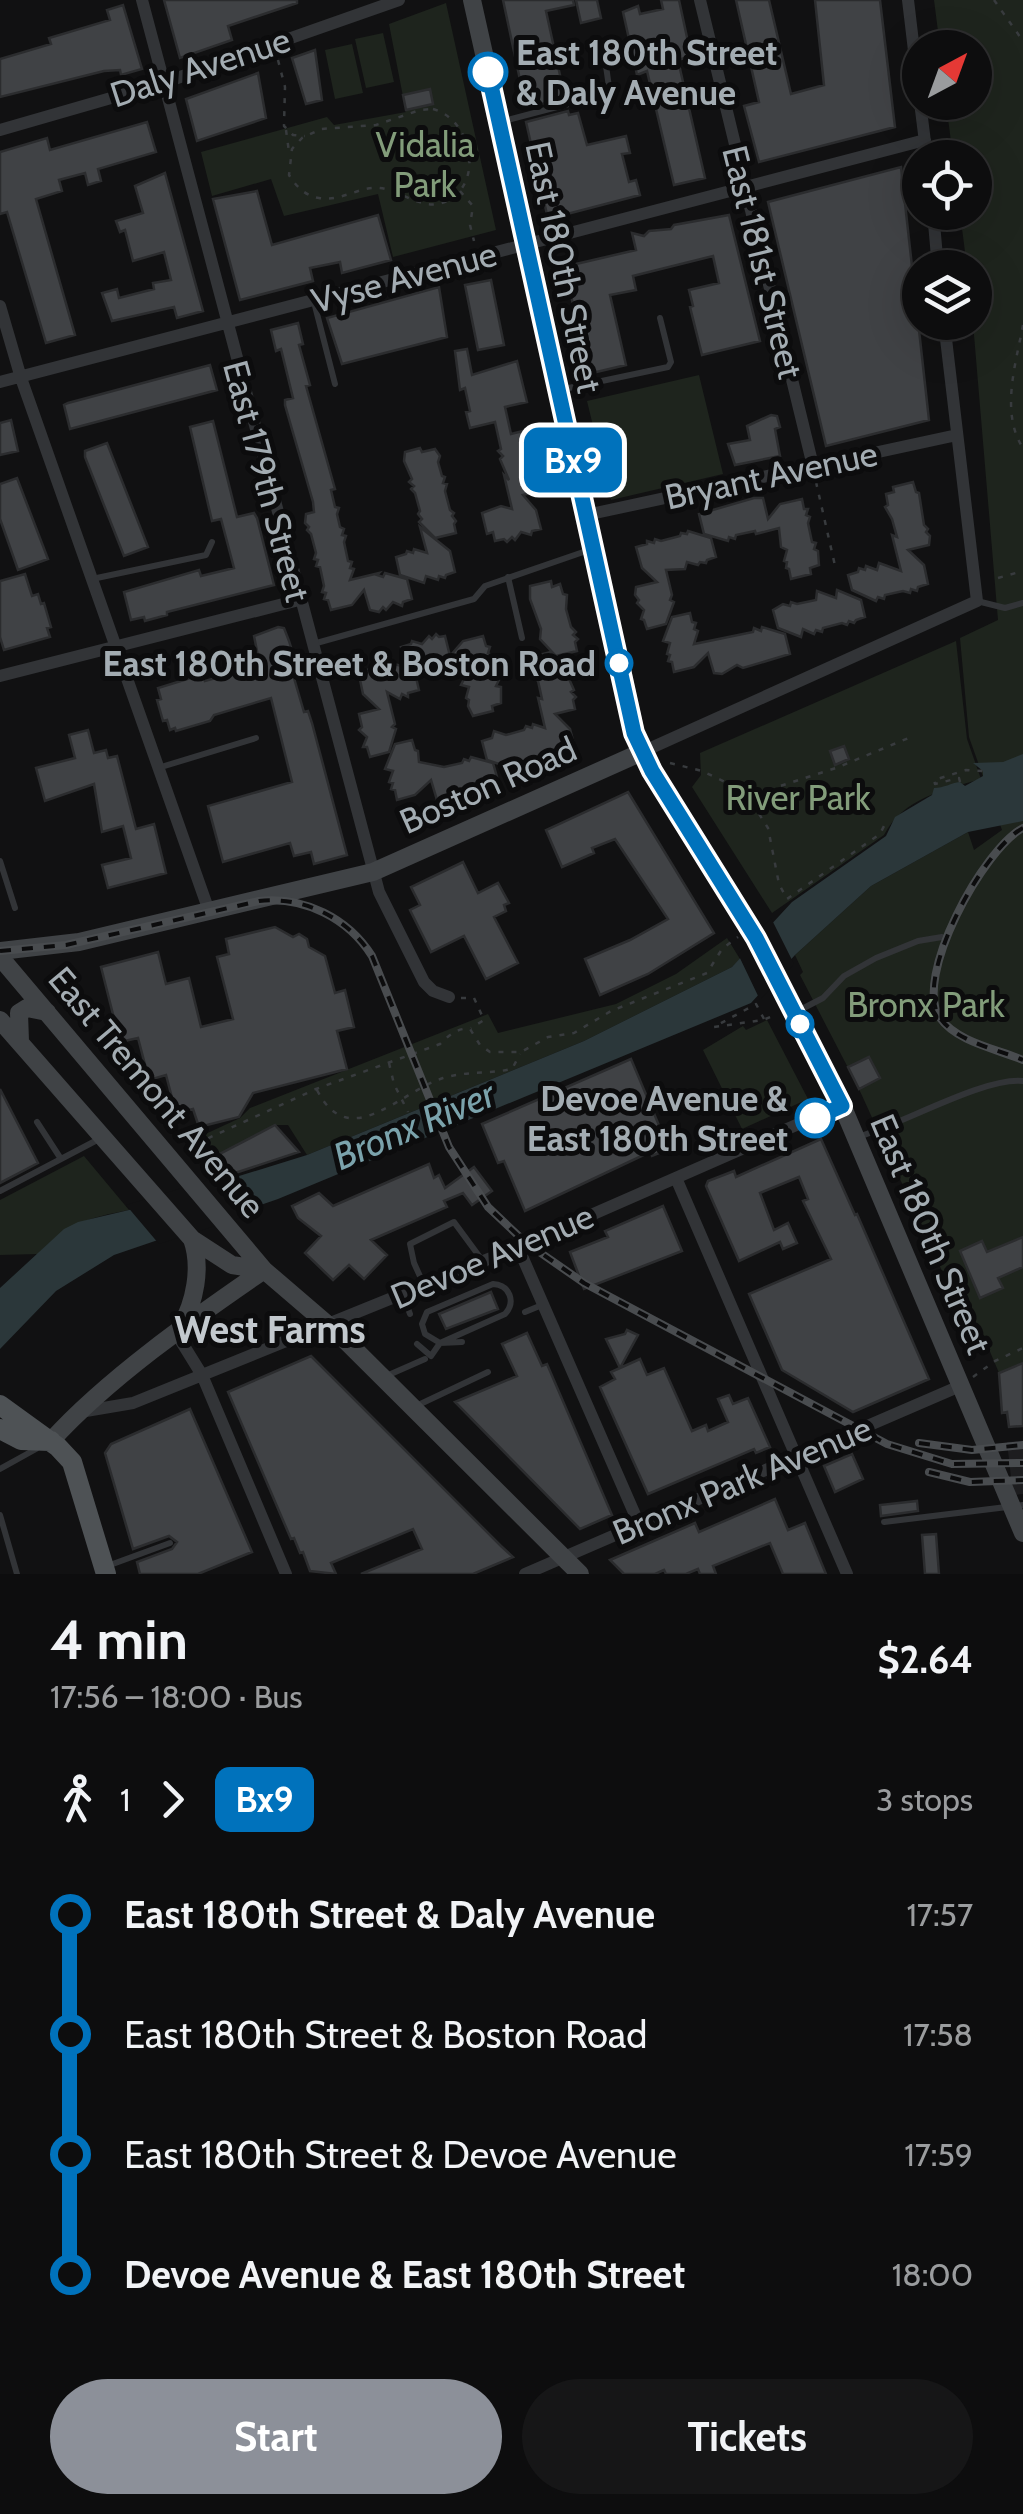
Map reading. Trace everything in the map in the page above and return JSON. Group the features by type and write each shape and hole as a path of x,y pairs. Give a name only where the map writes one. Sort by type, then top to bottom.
{"main road":[{"name":"East 180th Street","path":"472,0 634,733 753,932 842,1106 960,1386 1017,1506 1023,1532"},
{"name":"Boston Road","path":"0,954 78,942 373,872 642,752"},
{"name":"East Tremont Avenue","path":"0,954 264,1270 326,1323 580,1574"},
{"path":"21,1044 19,1013 27,1008 47,1012"},
{"name":"East Tremont Avenue","path":"0,1020 192,1239 232,1265 264,1270"},
{"path":"176,1333 189,1310 194,1289 196,1258 192,1239"},
{"path":"0,1429 21,1440 51,1441 176,1333 264,1270"},
{"path":"0,1405 51,1441 75,1468 105,1571"}],"street":[{"name":"East 179th Street","path":"142,0 373,872 384,905 424,982 449,998"},
{"name":"Daly Avenue","path":"0,130 163,83 399,0"},
{"name":"East 181st Street","path":"700,0 813,466"},
{"path":"908,0 912,30"},
{"path":"922,120 925,140"},
{"name":"Vyse Avenue","path":"0,382 902,146"},
{"path":"0,306 90,580 209,911"},
{"path":"946,340 977,600"},
{"name":"Bryant Avenue","path":"586,514 956,435"},
{"path":"0,676 298,600"},
{"name":"Boston Road","path":"642,752 977,600"},
{"name":"Devoe Avenue","path":"80,1412 133,1403 518,1247 842,1106"},
{"path":"676,1178 847,1574"},
{"path":"518,1247 639,1524"},
{"path":"176,1333 202,1375 286,1574"},
{"name":"Bronx Park Avenue","path":"525,1574 960,1386"}],"lane":[{"path":"499,122 603,95 609,88 604,52"},
{"path":"314,300 335,384"},
{"path":"558,390 668,368 671,362 660,318"},
{"path":"90,580 206,555 212,542"},
{"path":"310,644 474,600 485,586 593,548"},
{"path":"508,577 522,638"},
{"path":"977,600 1005,608 1023,603"},
{"path":"156,769 256,738"},
{"path":"0,861 15,908"},
{"path":"795,1013 824,998 844,976 876,958 918,941 942,937"},
{"path":"856,1138 898,1125 988,1086 1023,1080"},
{"path":"38,1122 61,1159"},
{"path":"0,1192 102,1137"},
{"path":"424,1286 410,1244 454,1222 483,1261"},
{"path":"417,1344 431,1356 440,1343 505,1314 511,1304 508,1290 493,1284 427,1312 422,1324 424,1332 440,1343 462,1342"},
{"path":"402,1294 410,1314"},
{"path":"525,1312 543,1304"},
{"path":"383,1378 425,1359"},
{"path":"413,1408 488,1372"},
{"path":"0,1470 51,1441"},
{"path":"884,1522 1017,1506"},
{"path":"0,1515 17,1574"},
{"path":"105,1571 170,1543"}],"path":[{"path":"994,0 1023,41"},
{"path":"272,44 284,79 290,177 304,192 317,198 337,198 378,187 434,204 448,201 460,191 466,176 468,144 460,125 441,111 424,109 388,122 321,129 306,136 290,154"},
{"path":"286,129 293,135 306,136"},
{"path":"460,191 472,204 470,226 478,257"},
{"path":"1023,325 1012,403 1016,438 1023,448"},
{"path":"813,466 836,570"},
{"path":"998,578 1023,571"},
{"path":"670,763 702,771 744,790 771,789 911,737"},
{"path":"960,782 959,778 935,784 934,780 966,770 983,771"},
{"path":"744,790 768,828 779,884 788,899 880,834 886,822"},
{"path":"470,1029 490,1052 520,1052 548,1037 574,1033 611,1010 707,973 722,949 753,932"},
{"path":"173,1163 202,1141 316,1089 440,1044 464,1028 470,1029 484,1020 474,998"},
{"path":"764,1019 756,1004 714,1027 764,1019 773,1016"},
{"path":"316,1089 326,1107 343,1119 362,1118 441,1079 512,1068 520,1052"},
{"path":"388,1062 408,1112"},
{"path":"960,1386 995,1361 1023,1348"}],"shaded area":[{"path":"1023,1441 1023,1494 1013,1495 1007,1442"}],"green space":[{"name":"Bronx Park","path":"934,0 1023,0 1023,1363 999,1373 983,1335 973,1339 859,1089 800,975 803,972 795,955 871,886 968,832 974,850 1002,830 969,737 960,638 998,620 974,340 992,340 992,250 965,250 962,230 992,230 992,140 951,140 948,120 992,120 992,30 938,30"},
{"name":"Vidalia Park","path":"446,3 496,230 393,257 378,194 284,216 271,179 212,196 201,152 327,117 334,125 406,112 389,24"},
{"path":"383,33 394,82 366,88 355,39"},
{"path":"352,44 363,93 335,99 325,50"},
{"path":"699,375 723,474 611,500 587,401"},
{"name":"River Park","path":"956,641 967,739 981,779 913,804 892,822 884,835 772,913 692,787 701,775 700,753"},
{"path":"727,938 740,959 732,967 584,1041 307,1155 288,1125 275,1125 214,1157 199,1137 240,1118 250,1108 488,1014 498,1033 616,1004 676,974"},
{"path":"767,1020 808,1099 742,1129 703,1050 743,1026 746,1030"},
{"path":"84,1156 129,1210 79,1223 38,1254 0,1255 0,1200"}],"water":[{"name":"Bronx River","path":"1023,754 1023,821 968,832 871,886 795,955 751,1003 278,1199 114,1255 56,1291 0,1349 0,1288 64,1229 307,1155 584,1041 732,967 792,902 886,836 895,817 932,795 934,788 960,782 965,786 983,776 983,771 973,763 1003,762"}],"pier":[{"path":"771,918 794,964 760,1000 738,954"},
{"path":"225,1175 258,1212 159,1244 126,1205"}],"building":[{"path":"164,0 297,3 228,26 232,40 180,58"},
{"path":"503,0 573,0 574,5 546,11 565,98 526,108"},
{"path":"576,0 597,0 601,18 581,23"},
{"path":"661,0 679,0 691,56 678,60 705,178 674,185 647,71 637,75 623,12 638,6 640,14 663,9"},
{"path":"736,0 769,0 791,94 824,85 815,0 880,0 895,127 759,162 744,106 759,102"},
{"path":"123,5 142,69 121,75 120,70 104,71 0,97 0,59 51,44 49,38 110,20 107,10"},
{"path":"315,50 322,100 306,104 292,58"},
{"path":"258,73 266,118 197,141 186,99"},
{"path":"430,89 433,104 406,110 403,95"},
{"path":"568,111 569,115 578,113 587,145 626,136 630,153 622,154 629,182 636,180 640,195 548,219 526,122"},
{"path":"147,122 156,152 98,169 101,181 88,185 85,173 59,180 62,191 36,199 75,335 46,343 7,212 0,214 0,152 47,138 50,150"},
{"path":"901,167 902,230 908,230 910,250 902,250 902,340 920,340 929,420 826,446 768,202"},
{"path":"165,173 203,311 177,318 174,307 112,321 102,293 117,289 119,298 154,289 153,283 171,280 164,252 133,261 125,230 120,232 116,221 143,213 135,186"},
{"path":"257,191 272,245 378,215 391,260 342,273 340,262 310,268 313,281 240,300 213,199"},
{"path":"729,215 760,341 702,355 689,290 719,283 713,256 633,276 636,290 610,295 626,365 588,374 567,277 579,275 576,264 636,250 632,233 644,236 649,231"},
{"path":"491,280 504,345 478,350 465,285"},
{"path":"439,287 447,337 342,364 327,318"},
{"path":"298,323 303,344 299,345 310,385 306,386 335,489 331,490 335,507 339,508 342,535 346,536 348,561 354,569 350,580 379,573 383,577 385,573 407,579 412,599 402,606 393,602 386,610 370,610 364,590 352,605 331,610 324,599 320,567 316,566 318,560 314,559 316,553 305,523 306,514 314,512 313,502 285,405 285,400 293,398 281,349 276,351 271,330"},
{"path":"467,349 472,375 517,361 527,402 505,407 511,434 527,430 532,437 530,443 534,445 537,470 543,480 542,490 523,495 536,510 541,529 531,535 521,532 515,540 512,537 507,542 495,541 493,532 487,534 482,513 501,506 512,509 495,422 470,428 466,412 470,411 465,388 460,390 455,351"},
{"path":"210,365 217,390 70,429 64,405 68,403"},
{"path":"777,416 780,427 775,429 780,456 735,465 728,444 750,440 747,426"},
{"path":"11,420 18,451 0,455 0,423"},
{"path":"213,421 237,517 254,513 257,518 274,585 145,621 144,617 131,620 124,592 199,570 201,576 234,568 221,519 212,521 190,427"},
{"path":"107,443 148,547 124,556 85,457 85,451"},
{"path":"420,448 422,452 435,449 440,456 438,462 445,477 443,483 447,484 445,491 454,513 456,533 435,538 419,522 422,519 411,489 414,486 409,482 412,479 404,461 405,452"},
{"path":"17,478 48,559 18,570 0,519 0,484"},
{"path":"913,482 930,536 929,545 908,550 924,565 928,584 917,591 885,595 876,601 852,590 848,575 859,568 865,570 866,566 877,570 879,563 901,571 892,535 897,537 885,507 886,494 894,492 893,487"},
{"path":"763,498 768,519 780,504 802,499 810,517 814,549 818,551 819,565 810,568 811,574 791,579 779,528 736,535 728,541 704,534 699,514"},
{"path":"420,527 450,551 455,572 445,578 439,576 438,580 426,576 424,583 400,575 396,557 407,551 413,553 414,549 427,553"},
{"path":"688,531 711,538 716,557 698,565 687,562 685,569 666,570 670,600 674,602 666,624 647,629 641,619 644,610 637,603 636,587 657,582 642,568 636,547"},
{"path":"25,574 32,596 38,594 41,604 44,603 50,637 4,650 0,637 0,581"},
{"path":"551,581 552,587 560,584 567,595 566,609 576,632 573,635 578,639 577,651 556,656 540,639 541,629 530,599 530,586"},
{"path":"837,590 861,600 865,617 847,625 823,628 822,632 816,630 814,634 803,629 801,637 778,628 773,610 783,604 790,606 791,602 816,600 817,591 836,598"},
{"path":"690,613 698,631 694,644 753,632 754,628 761,631 762,627 785,634 790,654 743,668 737,665 722,674 714,673 708,653 694,667 674,672 667,654 670,643 663,641 672,617"},
{"path":"284,628 298,670 298,677 294,678 304,712 308,711 312,723 347,855 314,864 311,852 294,856 290,843 223,862 208,806 292,782 271,698 176,731 170,730 167,720 163,721 158,688 197,676 204,675 205,681 260,666 254,636"},
{"path":"436,634 445,636 450,656 463,641 483,636 490,647 494,679 499,680 496,686 501,687 501,703 492,706 493,711 473,716 468,706 469,687 461,685 472,663 431,670 429,674 406,666 401,647 412,641 422,644"},
{"path":"551,652 569,669 566,672 574,690 571,692 576,697 575,709 555,714 570,729 575,748 557,756 532,759 531,763 513,760 511,768 487,760 482,741 492,738 494,731 506,735 526,726 532,728 533,724 545,728 538,681 531,669 532,657"},
{"path":"390,663 414,669 419,690 408,693 408,697 402,694 400,699 387,692 395,724 392,727 396,729 389,752 370,757 367,747 363,747 367,737 359,730 359,714 379,709 363,694 359,675 377,667 389,670"},
{"path":"88,730 94,753 106,750 108,758 117,756 136,829 154,824 166,873 108,888 102,865 131,858 123,826 102,832 94,784 45,801 36,768 75,758 69,735"},
{"path":"412,740 419,762 444,767 464,759 469,761 471,757 493,763 499,784 445,801 437,800 431,780 415,795 397,800 395,790 391,789 393,783 389,782 393,771 385,769 395,744"},
{"path":"844,746 849,759 835,765 830,751"},
{"path":"628,792 714,933 648,974 600,995 585,959 668,919 615,839 562,867 546,830"},
{"path":"463,862 478,893 498,883 509,903 504,905 506,911 494,917 518,963 486,979 464,936 431,952 410,910 420,905 411,887"},
{"path":"275,927 293,937 299,934 307,939 309,947 325,956 335,993 345,990 354,1027 337,1031 347,1069 253,1093 239,1117 199,1127 193,1109 176,1113 166,1075 149,1080 138,1038 120,1042 101,967 158,952 166,984 189,978 201,1027 233,1019 217,957 229,954 226,939"},
{"path":"869,1057 880,1078 859,1089 848,1067"},
{"path":"631,1059 669,1149 652,1156 650,1152 525,1211 504,1161 498,1163 482,1124"},
{"path":"0,1089 38,1163 0,1183"},
{"path":"275,1125 299,1152 229,1175 214,1157"},
{"path":"821,1139 929,1379 853,1412 782,1370 749,1294 831,1259 803,1201 808,1199 799,1177 760,1193 774,1230 788,1223 797,1243 783,1249 780,1242 739,1261 706,1186 708,1181 734,1171 736,1177"},
{"path":"429,1164 434,1178 439,1175 445,1188 474,1167 492,1191 472,1205 463,1193 444,1201 447,1207 371,1240 387,1255 364,1279 349,1265 333,1280 305,1253 321,1236 298,1218 292,1206 319,1193 333,1206"},
{"path":"663,1206 682,1251 584,1289 570,1252 608,1237 605,1231"},
{"path":"1023,1237 1023,1267 998,1278 1003,1288 980,1298 960,1251 982,1241 987,1252"},
{"path":"491,1292 498,1309 446,1329 439,1314"},
{"path":"627,1330 638,1335 620,1368 606,1339"},
{"path":"527,1333 542,1366 547,1364 612,1515 580,1529 455,1402 517,1376 502,1344"},
{"path":"311,1356 513,1557 473,1574 361,1574 422,1549 413,1529 331,1563 336,1574 310,1571 303,1552 291,1539 228,1392"},
{"path":"640,1359 647,1375 664,1368 692,1431 706,1425 708,1431 728,1422 718,1399 729,1395 733,1404 748,1398 770,1447 756,1453 754,1449 648,1494 600,1387 615,1379 611,1372"},
{"path":"1023,1363 1023,1426 1009,1427 1007,1412 1002,1413 999,1373"},
{"path":"190,1409 252,1552 198,1574 140,1574 137,1562 172,1549 177,1542 169,1536 133,1549 105,1453 111,1444"},
{"path":"852,1454 863,1479 835,1492 824,1466"},
{"path":"775,1499 788,1530 805,1523 826,1574 783,1574 770,1543 713,1566 716,1574 700,1574 698,1569 686,1574 666,1574 664,1570 655,1574 624,1574 610,1560 695,1523 699,1532"},
{"path":"917,1501 918,1511 881,1516 880,1505"},
{"path":"936,1534 939,1574 925,1574 922,1535"}],"railway":[{"path":"1023,828 990,860 956,915 936,974 934,999 940,1018 956,1033 1023,1060"},
{"path":"0,951 66,945 259,901 292,902 323,912 351,931 372,956 449,1147 488,1207 525,1242 584,1283 887,1444 952,1464 1023,1463"},
{"path":"919,1443 972,1450 1023,1445"},
{"path":"929,1472 970,1482 1023,1480"}],"bus line":[{"name":"Bx9","path":"488,72 634,733 652,771 756,938 842,1106 815,1118"}],"place":[{"name":"East 180th Street & Daly Avenue","path":"488,72"},
{"name":"East 180th Street & Boston Road","path":"619,663"},
{"name":"Devoe Avenue & East 180th Street","path":"815,1118"}],"district":[{"name":"West Farms","path":"270,1329"}]}
